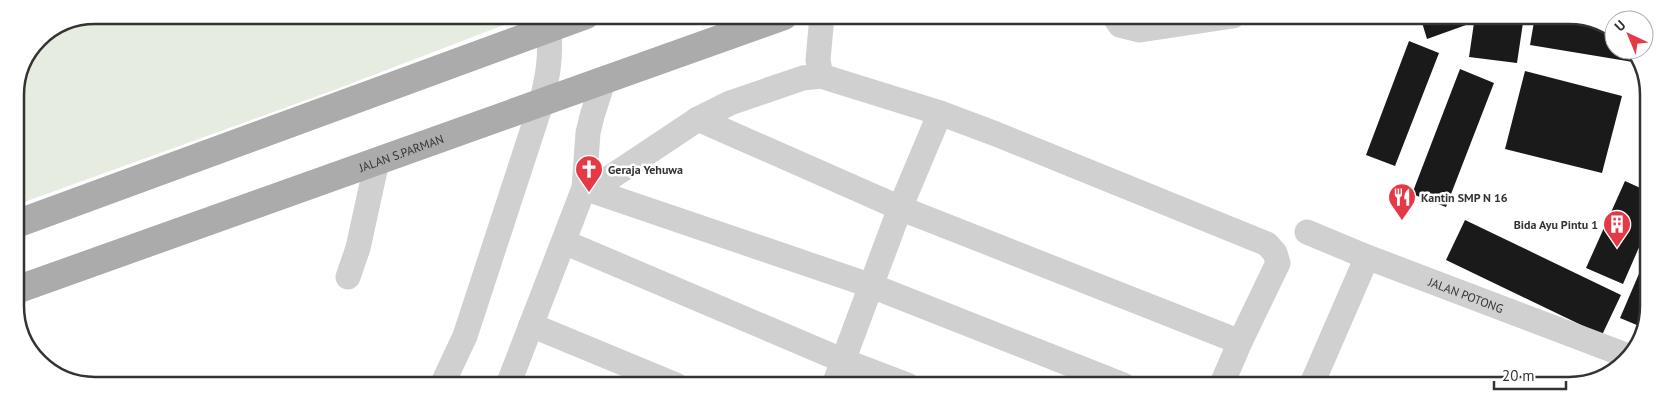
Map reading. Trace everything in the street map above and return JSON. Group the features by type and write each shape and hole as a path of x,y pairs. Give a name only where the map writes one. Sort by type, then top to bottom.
{"main road":[{"path":"24,221 564,24"},
{"name":"JALAN S.PARMAN","path":"24,287 761,24"}],"street":[{"path":"821,24 818,60 821,76"},
{"path":"1119,24 1140,30 1180,24"},
{"path":"446,377 465,336 541,104 549,72 551,55 550,29"},
{"path":"584,188 612,177 698,119 730,103 803,78 821,76 940,113 1014,141 1267,244 1275,253 1278,263 1225,377"},
{"path":"511,377 584,188 588,134 604,79"},
{"path":"837,377 900,208 940,113"},
{"path":"698,119 900,208 1240,342"},
{"path":"348,277 358,248 377,160"},
{"path":"584,188 872,286 1100,377"},
{"name":"JALAN POTONG","path":"1307,232 1367,257 1622,354"},
{"path":"564,242 887,377"},
{"path":"1315,377 1367,257"},
{"path":"531,326 656,377"}],"shaded area":[{"path":"85,24 506,24 334,90 24,202 24,90 26,76 38,51 59,33 72,28"}],"building":[{"path":"1422,24 1466,24 1466,25 1427,39"},
{"path":"1474,24 1523,24 1517,63 1469,57"},
{"path":"1534,24 1583,25 1601,31 1604,33 1604,57 1530,45"},
{"path":"1409,41 1439,53 1395,166 1366,155"},
{"path":"1460,69 1494,83 1446,207 1412,194"},
{"path":"1525,71 1622,96 1602,173 1505,149"},
{"name":"Bida Ayu Pintu 1","path":"1625,181 1640,188 1640,245 1623,284 1586,268"},
{"path":"1465,220 1621,295 1602,335 1446,260"},
{"path":"1640,271 1640,307 1637,325 1620,318"}],"place":[{"name":"Geraja Yehuwa","path":"589,193"},
{"name":"Kantin SMP N 16","path":"1402,221"},
{"name":"Bida Ayu Pintu 1","path":"1617,248"}]}
